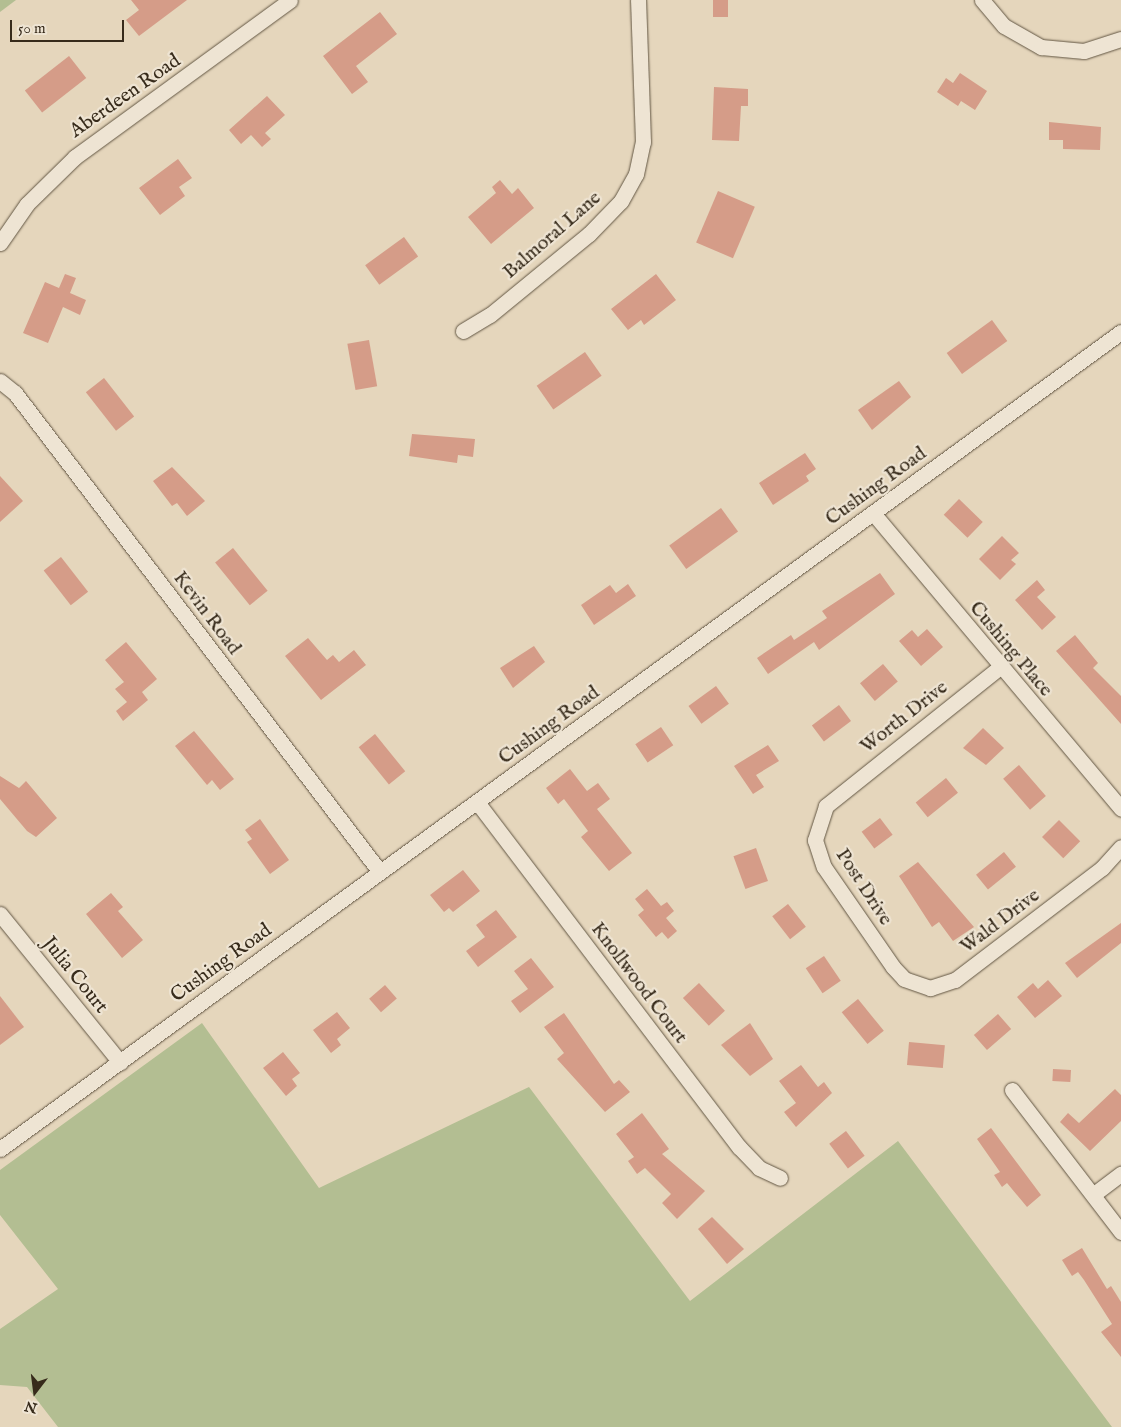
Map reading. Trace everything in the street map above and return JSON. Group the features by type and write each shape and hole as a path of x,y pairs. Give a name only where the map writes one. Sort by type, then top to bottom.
{"street":[{"name":"Aberdeen Road","path":"0,243 26,204 75,157 290,0"},
{"name":"Balmoral Lane","path":"463,331 490,315 589,234 621,201 636,174 643,142 638,0"},
{"path":"982,0 1004,26 1041,47 1084,52 1121,39"},
{"name":"Cushing Road","path":"0,1149 1121,332"},
{"name":"Kevin Road","path":"0,381 15,393 380,872"},
{"name":"Cushing Place","path":"873,513 1000,667 1121,809"},
{"name":"Worth Drive","path":"833,799 1000,667"},
{"name":"Post Drive","path":"833,799 816,825 816,851 893,967"},
{"name":"Knollwood Court","path":"476,802 739,1147 759,1168 780,1178"},
{"name":"Wald Drive","path":"893,967 916,986 936,987 955,980 1102,868 1121,847"},
{"name":"Julia Court","path":"0,914 120,1062"},
{"path":"1012,1090 1094,1194 1121,1232"},
{"path":"1094,1194 1121,1174"}],"green space":[{"path":"0,0 16,0 0,12"},
{"path":"202,1023 319,1188 529,1087 690,1301 898,1141 1112,1427 58,1427 27,1387 0,1385 0,1329 58,1289 0,1215 0,1170"}],"building":[{"path":"131,0 187,0 139,36 126,20 139,10"},
{"path":"713,0 728,0 728,17 713,17"},
{"path":"380,12 397,34 356,66 368,82 352,94 323,56"},
{"path":"69,56 86,78 42,113 25,90"},
{"path":"960,73 987,91 975,110 961,101 958,106 937,92 946,78 953,83"},
{"path":"714,87 748,89 748,106 741,106 739,141 712,140"},
{"path":"267,96 285,115 265,133 271,139 262,147 251,135 241,144 229,130"},
{"path":"1049,122 1101,127 1100,150 1063,149 1063,140 1049,140"},
{"path":"178,159 192,178 179,187 185,196 160,215 139,188"},
{"path":"500,180 512,194 518,188 534,208 491,244 468,217 496,193 492,187"},
{"path":"718,191 755,207 733,258 696,243"},
{"path":"404,237 418,256 379,285 365,265"},
{"path":"65,274 76,278 70,293 86,300 80,315 63,307 48,343 23,333 45,282 59,288"},
{"path":"656,274 676,300 644,325 641,320 628,330 611,309"},
{"path":"992,320 1007,341 962,374 947,353"},
{"path":"369,340 377,386 355,390 347,344"},
{"path":"585,352 602,376 553,410 537,386"},
{"path":"104,378 134,417 116,431 86,392"},
{"path":"899,381 911,397 872,430 858,410"},
{"path":"412,434 475,439 473,457 458,455 457,463 409,456"},
{"path":"805,453 816,469 806,476 809,481 773,505 759,483"},
{"path":"172,467 205,501 187,516 177,503 172,506 153,481"},
{"path":"0,476 23,501 0,522"},
{"path":"959,499 983,522 967,538 944,515"},
{"path":"721,508 738,531 686,569 669,546"},
{"path":"1002,536 1019,553 1011,560 1016,564 1000,580 979,559"},
{"path":"233,548 268,591 250,605 215,562"},
{"path":"61,557 88,592 71,605 44,571"},
{"path":"880,573 895,594 819,650 814,642 768,674 757,658 791,635 794,640 827,618 822,611"},
{"path":"1037,580 1045,590 1037,597 1056,617 1042,630 1015,600"},
{"path":"628,584 636,596 594,625 581,605 610,585 616,593"},
{"path":"927,629 943,647 921,666 899,641 912,630 918,637"},
{"path":"1075,635 1098,663 1093,668 1121,696 1121,724 1056,651"},
{"path":"308,638 327,660 333,655 339,662 354,650 366,665 321,700 285,656"},
{"path":"126,642 157,679 142,692 148,700 123,721 116,711 127,702 115,689 124,682 105,660"},
{"path":"534,646 545,662 513,688 500,668"},
{"path":"883,664 898,682 875,701 860,683"},
{"path":"716,686 729,704 701,724 688,706"},
{"path":"839,705 851,721 824,741 812,725"},
{"path":"661,727 673,745 648,763 635,744"},
{"path":"983,728 1004,748 986,765 963,748"},
{"path":"194,731 234,779 220,790 212,780 207,785 175,746"},
{"path":"375,734 405,771 389,785 359,747"},
{"path":"768,745 779,761 756,775 764,787 753,794 734,766"},
{"path":"1019,765 1046,796 1030,810 1003,779"},
{"path":"570,769 587,791 598,783 610,799 597,809 632,853 609,871 581,837 588,831 564,799 558,804 546,788"},
{"path":"0,776 19,788 26,781 57,818 36,837 27,831 0,799"},
{"path":"946,778 958,793 928,817 916,803"},
{"path":"880,818 893,835 874,849 862,832"},
{"path":"260,819 289,860 270,874 247,842 252,839 245,830"},
{"path":"1059,820 1080,841 1063,858 1042,837"},
{"path":"756,848 768,881 745,889 733,856"},
{"path":"1004,852 1016,867 988,889 976,875"},
{"path":"918,862 974,927 953,941 939,922 932,927 899,876"},
{"path":"463,870 480,891 453,912 449,908 444,912 430,895"},
{"path":"647,889 661,906 667,902 674,911 666,918 677,931 668,939 662,932 656,937 638,915 644,910 635,899"},
{"path":"111,893 123,907 118,911 143,940 122,958 86,914"},
{"path":"788,904 806,927 790,939 772,916"},
{"path":"496,910 517,937 478,967 466,951 485,937 476,925"},
{"path":"1121,923 1121,943 1077,978 1065,963"},
{"path":"824,956 841,981 823,993 806,968"},
{"path":"531,958 554,987 520,1013 511,1001 528,989 514,971"},
{"path":"1048,980 1062,996 1035,1018 1017,997 1033,983 1038,989"},
{"path":"699,983 725,1011 709,1026 683,998"},
{"path":"385,985 397,999 381,1012 369,999"},
{"path":"0,996 24,1027 0,1045"},
{"path":"858,999 884,1031 867,1044 842,1012"},
{"path":"337,1012 350,1028 337,1039 341,1045 331,1053 313,1030"},
{"path":"564,1013 614,1084 619,1080 630,1092 605,1112 557,1059 564,1053 544,1027"},
{"path":"998,1014 1011,1029 987,1050 974,1035"},
{"path":"750,1023 773,1059 750,1076 721,1045"},
{"path":"909,1042 945,1045 943,1068 907,1065"},
{"path":"283,1052 300,1073 292,1079 297,1086 286,1096 263,1068"},
{"path":"801,1065 818,1087 824,1082 832,1093 796,1127 784,1112 796,1103 779,1081"},
{"path":"1053,1069 1071,1070 1070,1082 1052,1081"},
{"path":"1115,1089 1121,1095 1121,1121 1090,1151 1060,1122 1068,1113 1079,1123"},
{"path":"642,1113 669,1149 662,1154 705,1191 677,1219 662,1203 671,1194 645,1168 637,1174 628,1161 634,1157 616,1134"},
{"path":"991,1128 1041,1195 1027,1207 1007,1183 1002,1187 994,1175 1000,1172 977,1139"},
{"path":"846,1131 865,1156 848,1168 829,1144"},
{"path":"712,1217 744,1249 727,1264 698,1229"},
{"path":"1082,1248 1107,1289 1111,1286 1121,1302 1121,1357 1101,1332 1112,1324 1078,1272 1072,1276 1062,1260"}]}
